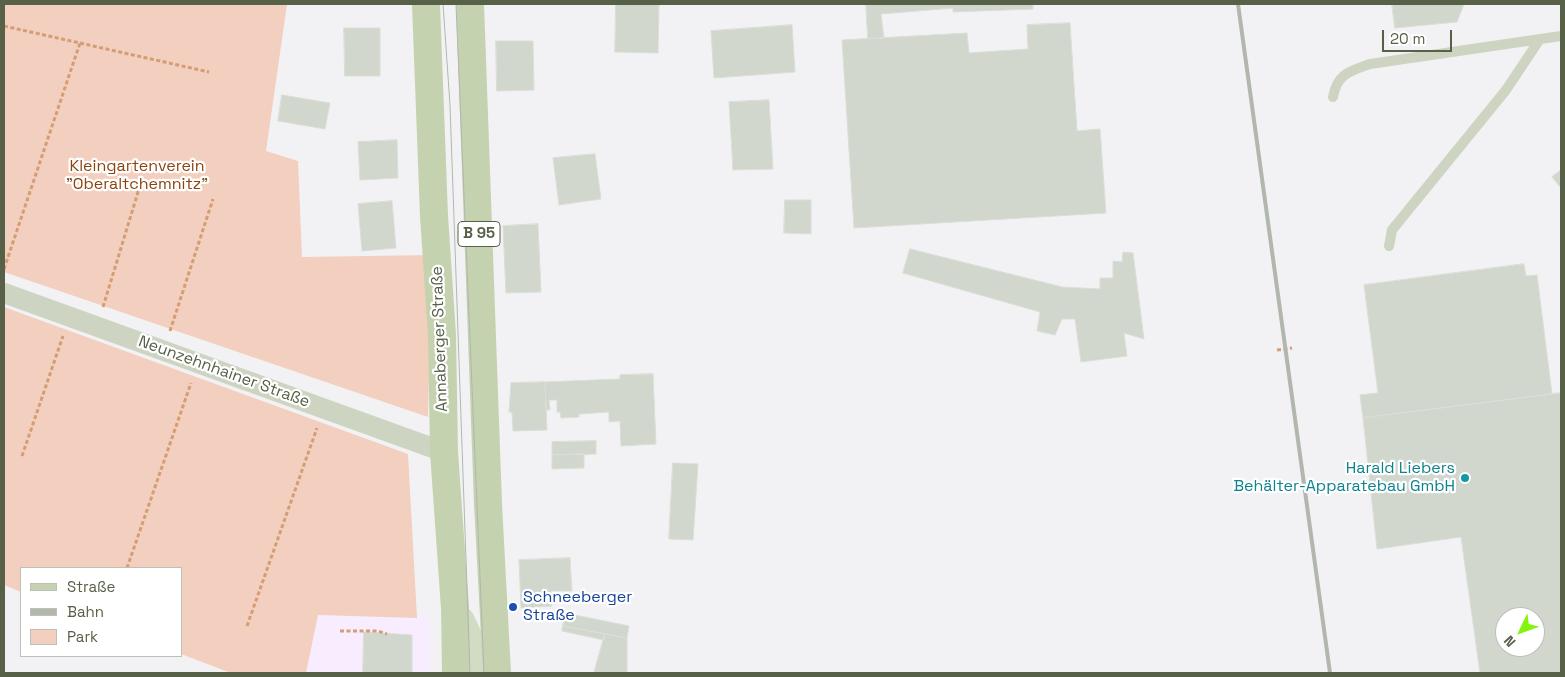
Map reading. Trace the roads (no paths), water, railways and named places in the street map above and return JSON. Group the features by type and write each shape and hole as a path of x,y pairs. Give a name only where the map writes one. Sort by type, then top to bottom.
{"main road":[{"name":"Annaberger Straße","path":"426,4 434,216 442,335 444,452 455,608 456,673"},
{"name":"B 95","path":"470,4 488,504 497,673"}],"street":[{"name":"Neunzehnhainer Straße","path":"4,293 444,452"},
{"name":"B 95","path":"455,608 469,638 470,673"}],"lane":[{"path":"1333,97 1335,85 1347,73 1370,64 1561,36"},
{"path":"1389,246 1392,230 1506,90 1540,39"}],"tram line":[{"path":"443,4 450,105 470,673"},
{"path":"456,4 484,673"}],"railway":[{"path":"1238,4 1330,673"}],"place":[{"name":"Harald Liebers Behälter-Apparatebau GmbH","path":"1465,478"},
{"name":"Schneeberger Straße","path":"513,607"}],"park label":[{"name":"Kleingartenverein \"Oberaltchemnitz\"","path":"137,176"}]}
